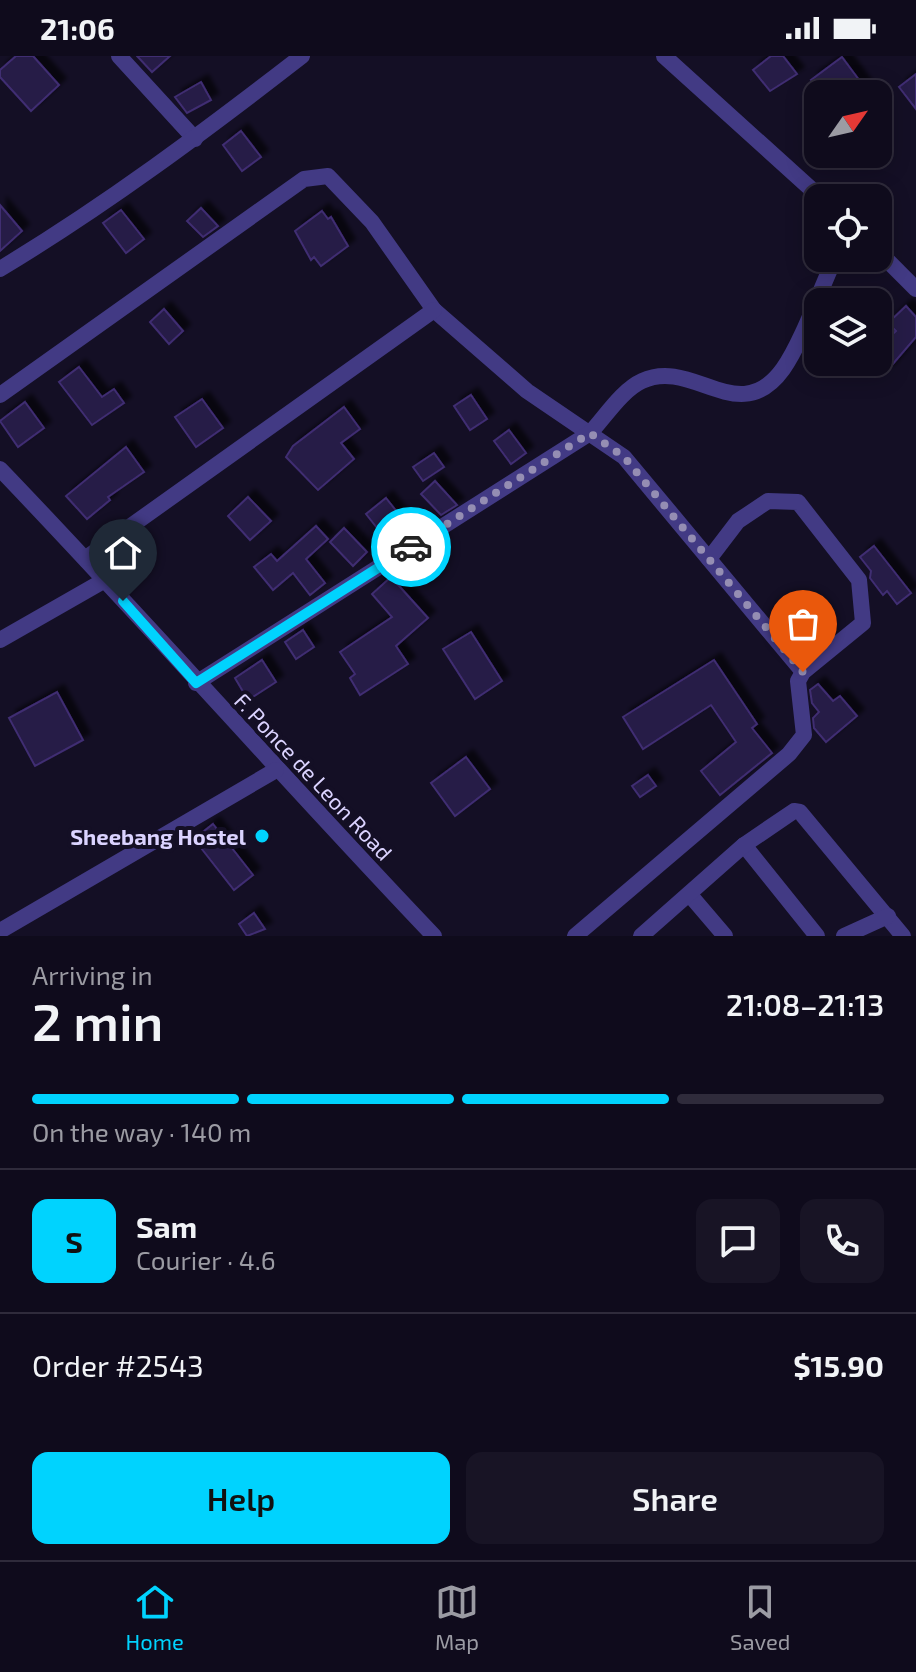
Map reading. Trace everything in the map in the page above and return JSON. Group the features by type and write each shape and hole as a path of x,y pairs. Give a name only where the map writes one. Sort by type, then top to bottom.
{"street":[{"path":"119,56 195,139"},
{"path":"0,269 63,231 195,139 302,56"},
{"path":"664,56 806,184"},
{"path":"0,395 304,179 319,175 338,182 372,222 434,310 527,391 624,457 803,672"},
{"path":"892,265 916,289"},
{"path":"196,683 590,433 640,381 657,376 687,377 729,395 748,395 762,388 782,370 828,272"},
{"path":"86,558 434,310"},
{"name":"F. Ponce de Leon Road","path":"0,469 86,558 276,770 434,936"},
{"path":"575,936 789,754 803,738 798,681 803,672 863,623 859,580 827,534 798,502 768,501 738,521 709,559"},
{"path":"0,640 105,580"},
{"path":"0,931 276,770"},
{"path":"641,936 744,845 784,815 800,812 903,936"},
{"path":"744,845 817,936"},
{"path":"690,895 725,936"},
{"path":"844,936 888,916"}],"building":[{"path":"16,56 33,56 59,85 31,111 0,77 0,70"},
{"path":"137,56 170,56 152,72"},
{"path":"771,56 783,56 797,74 770,91 753,70"},
{"path":"842,57 859,80 811,80"},
{"path":"916,74 916,109 899,87"},
{"path":"201,82 211,100 187,113 175,97"},
{"path":"241,131 261,157 242,171 223,145"},
{"path":"0,205 22,231 0,251"},
{"path":"201,208 218,226 203,237 187,221"},
{"path":"121,210 144,239 126,253 103,223"},
{"path":"322,211 328,219 331,217 348,246 321,266 314,257 311,260 295,231"},
{"path":"906,306 916,317 916,337 892,365 892,335 896,331 892,327 892,319"},
{"path":"164,309 183,331 169,344 150,322"},
{"path":"79,367 102,397 114,389 124,403 92,425 59,382"},
{"path":"471,395 487,419 470,430 454,406"},
{"path":"202,399 223,428 196,447 175,417"},
{"path":"25,402 44,428 18,447 0,421"},
{"path":"344,407 360,429 341,443 354,459 318,490 286,457 293,446"},
{"path":"509,430 526,453 511,464 494,441"},
{"path":"126,447 144,472 108,497 110,500 87,519 66,496"},
{"path":"434,453 444,467 423,481 413,467"},
{"path":"435,481 457,505 441,515 421,494"},
{"path":"248,497 271,521 250,540 228,516"},
{"path":"386,498 409,527 389,543 366,514"},
{"path":"316,526 328,539 306,559 325,583 310,595 293,573 273,590 254,567 271,554 277,561"},
{"path":"344,528 367,552 353,566 330,542"},
{"path":"874,546 911,593 897,604 887,591 883,595 860,557"},
{"path":"391,577 428,618 396,646 408,664 360,695 350,678 355,674 340,652 392,617 372,594"},
{"path":"303,630 314,647 296,659 285,642"},
{"path":"471,632 502,681 475,699 443,649"},
{"path":"262,660 276,682 248,700 235,678"},
{"path":"714,660 757,724 752,728 772,753 720,795 701,771 736,742 711,705 643,749 623,717"},
{"path":"818,684 833,701 840,696 857,716 826,742 814,728 813,718 819,712 812,703 810,690"},
{"path":"57,692 83,740 35,766 9,718"},
{"path":"466,757 490,789 455,816 431,783"},
{"path":"648,775 656,786 640,797 632,786"},
{"path":"213,824 253,875 234,890 194,839"},
{"path":"254,913 265,929 247,936 239,924"}],"way so far":[{"path":"411,547 590,433 624,457 803,672"}],"place":[{"name":"Sheebang Hostel","path":"262,836"}],"route":[{"path":"123,601 196,683 411,547"}]}
